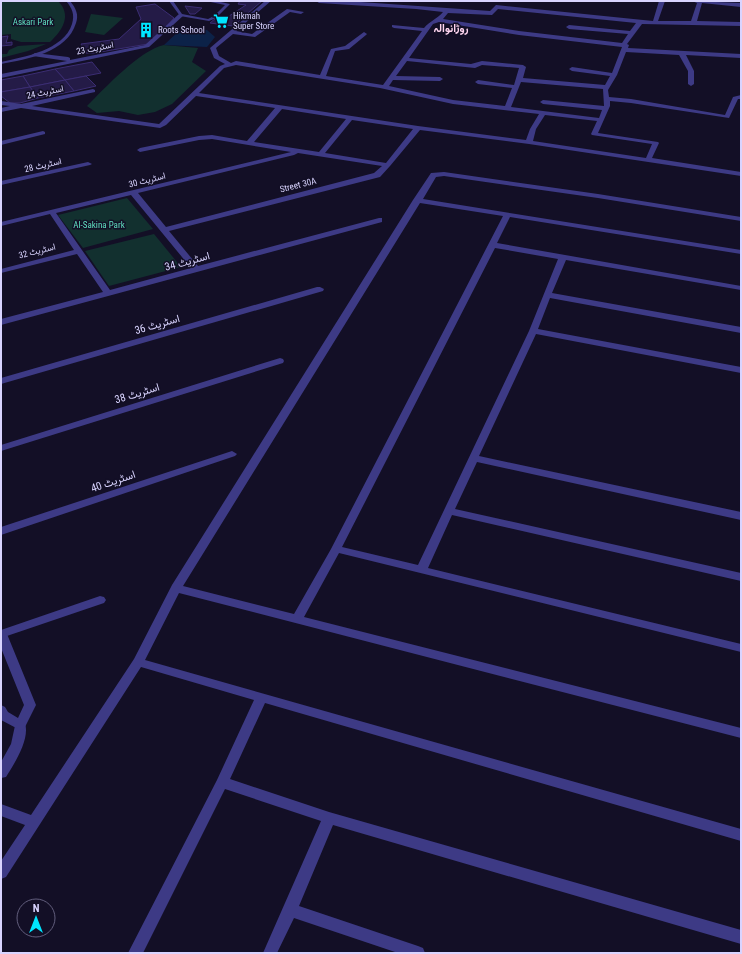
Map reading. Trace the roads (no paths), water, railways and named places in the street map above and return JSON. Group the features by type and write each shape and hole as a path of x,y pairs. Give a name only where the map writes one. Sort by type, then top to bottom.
{"street":[{"path":"229,64 216,57 212,48 233,32 268,1"},
{"path":"319,1 418,8 447,12 492,14 496,7 640,22 741,24"},
{"path":"418,8 422,1"},
{"path":"655,22 662,1"},
{"path":"695,1 741,5"},
{"path":"694,22 700,1"},
{"path":"233,32 253,36 289,10 301,12"},
{"path":"385,87 431,23 439,20 447,12"},
{"name":"اسٹریٹ 23","path":"1,76 147,46 181,15"},
{"path":"439,20 519,33 623,47 682,54 741,56"},
{"path":"640,22 623,47 614,76 605,90 606,108 594,134 656,143 648,160"},
{"path":"394,26 426,30"},
{"path":"569,27 632,33"},
{"path":"322,76 333,50 347,48 364,34"},
{"path":"682,54 691,71 691,84"},
{"path":"35,55 80,60"},
{"path":"406,59 475,66 474,64 482,63 523,67 520,80 507,109"},
{"path":"1,103 160,126 164,124 222,67 236,63 385,87 453,102 601,120"},
{"path":"572,70 614,76"},
{"path":"392,78 440,79"},
{"path":"520,80 607,87"},
{"path":"478,82 516,87"},
{"name":"اسٹریٹ 24","path":"1,110 93,91"},
{"path":"195,94 418,128 529,142 741,174"},
{"path":"606,99 631,101 727,117 735,98 741,97"},
{"path":"543,102 606,108"},
{"path":"249,143 280,107"},
{"path":"529,142 533,129 543,112"},
{"path":"320,155 351,117"},
{"name":"Street 30A","path":"164,230 377,175 388,165 418,128"},
{"path":"1,143 43,133"},
{"path":"140,150 199,138 212,138 388,165"},
{"name":"اسٹریٹ 30","path":"1,224 284,156 296,151"},
{"name":"اسٹریٹ 28","path":"1,183 88,164"},
{"path":"1,873 138,662 176,588 434,175 444,174 598,196 741,219"},
{"path":"134,192 197,270"},
{"path":"417,200 741,252"},
{"path":"52,212 108,294"},
{"path":"298,618 336,548 508,214"},
{"name":"اسٹریٹ 34","path":"1,322 379,220"},
{"path":"492,245 741,288"},
{"name":"اسٹریٹ 32","path":"1,271 79,252"},
{"path":"422,569 533,331 563,257"},
{"name":"اسٹریٹ 36","path":"1,381 320,288"},
{"path":"547,295 741,330"},
{"path":"533,331 741,370"},
{"name":"اسٹریٹ 38","path":"1,448 280,361"},
{"name":"اسٹریٹ 40","path":"1,531 232,454"},
{"path":"473,458 741,516"},
{"path":"450,510 741,577"},
{"path":"336,548 741,648"},
{"path":"176,588 298,618 567,690 741,733"},
{"path":"1,773 14,754 18,744 20,725 30,705 1,634 100,600"},
{"path":"138,662 741,835"},
{"path":"134,953 222,782 262,697"},
{"path":"1,710 3,715 20,725"},
{"path":"222,782 329,818 741,937"},
{"path":"1,810 33,822"},
{"path":"270,953 329,818"},
{"path":"290,910 418,953"}],"lane":[{"path":"171,1 181,15 211,20 228,4 208,1"},
{"path":"1,64 35,55 61,43 67,37 75,24 74,8 70,2"}],"water":[{"path":"195,27 207,30 215,37 207,47 164,45 180,30"}],"place":[{"name":"Hikmah Super Store","path":"221,21"},
{"name":"Roots School","path":"146,30"}],"district":[{"name":"روڑانوالہ","path":"451,28"}],"park label":[{"name":"Askari Park","path":"33,22"},
{"name":"Al-Sakina Park","path":"99,225"}]}
